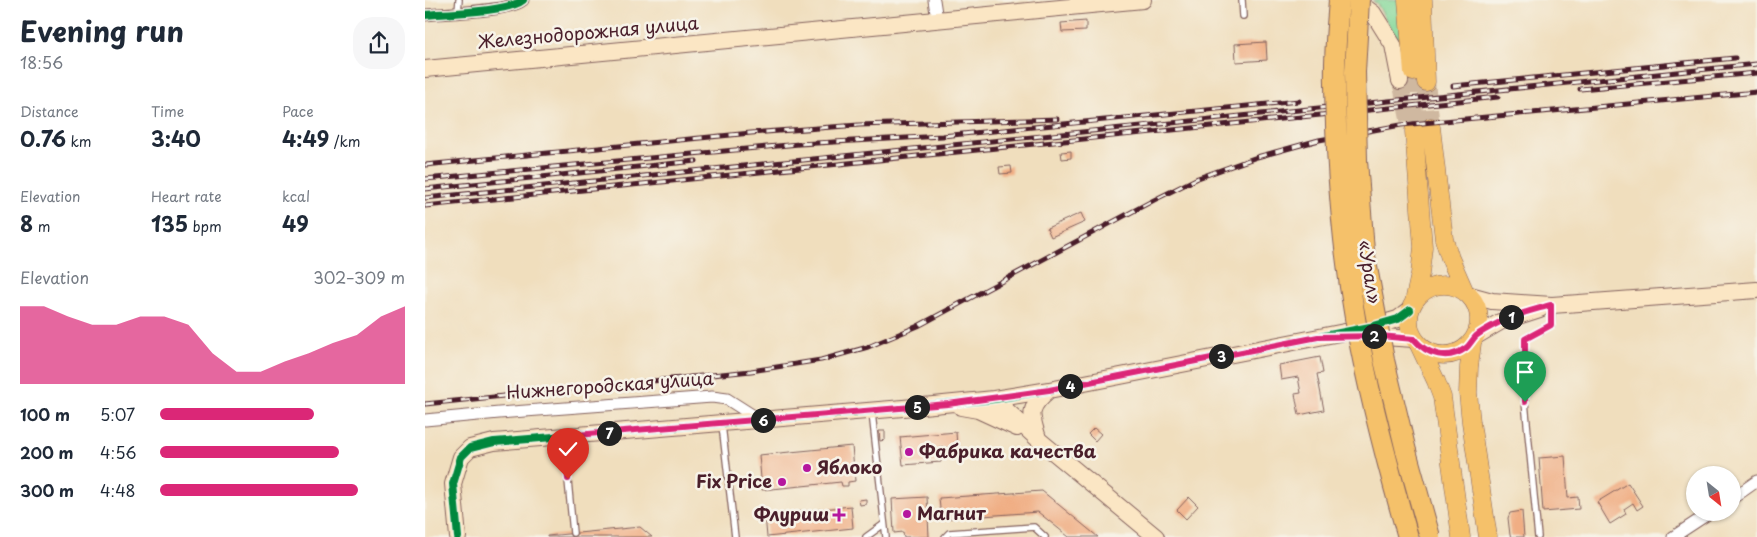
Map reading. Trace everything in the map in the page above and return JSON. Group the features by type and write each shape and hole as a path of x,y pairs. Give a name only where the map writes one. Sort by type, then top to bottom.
{"highway":[{"name":"«Урал»","path":"1339,0 1335,81 1339,176 1345,248 1356,325 1385,455 1408,537"},
{"name":"«Урал»","path":"1357,0 1355,72 1357,160 1364,251 1384,360 1406,451 1430,537"}],"main road":[{"path":"1407,0 1413,80"},
{"path":"1413,80 1423,0"},
{"path":"1461,537 1441,398 1436,381 1409,325 1420,274 1423,247 1417,160 1419,129 1444,239 1450,258 1467,293"},
{"path":"1412,307 1423,292 1436,285 1451,285 1467,293 1475,301 1480,315 1469,367 1469,403 1487,537"},
{"path":"1417,342 1431,353 1446,355 1460,352 1474,339"}],"street":[{"path":"425,15 458,3 499,8 519,4 523,0"},
{"path":"934,0 937,20"},
{"name":"Железнодорожная улица","path":"425,68 937,20 1058,4 1143,0"},
{"path":"1357,0 1373,13 1413,80"},
{"path":"1467,293 1492,301 1551,305 1757,290"},
{"path":"1474,339 1500,322 1551,305"},
{"path":"458,537 453,484 461,457 470,448 494,442 994,399 1049,390 1370,327 1398,318 1412,307"},
{"path":"1318,337 1380,336 1417,342"},
{"path":"1039,440 1031,416 1037,401 1049,390"},
{"name":"Нижнегородская улица","path":"425,420 712,398 727,399 760,420"},
{"path":"994,399 1151,536"},
{"path":"948,404 978,410 1007,422 1039,440"},
{"path":"1741,492 1757,481"},
{"path":"1673,537 1697,521"}],"lane":[{"path":"1242,0 1243,16"},
{"path":"1538,537 1525,402 1525,339 1551,325 1551,305"},
{"path":"872,410 886,537"},
{"path":"722,423 735,537"},
{"path":"564,436 573,533"},
{"path":"866,537 884,524"},
{"path":"945,537 949,533 1034,527 1045,537"}],"green space":[{"path":"1372,0 1400,0 1403,51 1377,4"}],"building":[{"path":"1086,21 1086,31 1062,32 1061,23"},
{"path":"1266,42 1267,60 1236,62 1235,44"},
{"path":"1071,151 1071,158 1062,159 1061,152"},
{"path":"1011,166 1012,173 1000,174 999,167"},
{"path":"1081,213 1085,222 1051,237 1047,228"},
{"path":"1320,357 1323,373 1317,374 1324,410 1299,415 1295,394 1301,393 1298,377 1281,380 1279,365"},
{"path":"1094,428 1101,434 1095,441 1088,434"},
{"path":"879,431 885,431 885,440 880,441"},
{"path":"956,432 957,447 939,448 941,462 903,465 900,437"},
{"name":"Яблоко","path":"852,446 855,481 848,482 848,486 842,486 841,482 762,490 759,455"},
{"path":"1565,456 1568,498 1578,497 1579,509 1543,512 1539,458"},
{"path":"1628,483 1643,506 1637,510 1633,503 1624,509 1626,514 1610,524 1597,502"},
{"path":"1042,491 1098,537 1069,537 1038,512 941,519 939,498"},
{"path":"927,497 929,537 904,537 903,532 894,533 892,499"},
{"path":"1189,497 1198,506 1186,519 1177,510"},
{"path":"866,499 866,504 860,505 859,500"},
{"path":"851,506 853,528 767,537 765,515"},
{"path":"1522,511 1524,537 1511,537 1508,518 1510,513"},
{"path":"640,527 652,537 547,537 547,536"}],"tunnel":[{"path":"1413,76 1414,131"},
{"path":"1400,81 1410,128"},
{"path":"1426,82 1431,127"}],"railway":[{"path":"1453,86 1735,58"},
{"path":"425,198 1757,64"},
{"path":"1580,89 1757,73"},
{"path":"425,404 751,371 821,360 868,347 918,326 1198,178 1257,157 1319,140 1401,125 1757,92"},
{"path":"425,206 1498,97"},
{"path":"425,179 799,144 942,136 1299,101"},
{"path":"425,165 751,133 859,125 1057,119"},
{"path":"425,189 696,161"}],"cycle path":[{"path":"425,15 462,13 505,7 523,0"},
{"path":"458,537 453,484 461,457 470,448 494,442 994,399 1049,390 1370,327 1398,319 1410,310"}],"place":[{"name":"Фабрика качества","path":"909,452"},
{"name":"Яблоко","path":"807,468"},
{"name":"Fix Price","path":"782,482"},
{"name":"Магнит","path":"907,514"},
{"name":"Флуриш","path":"839,515"}],"route":[{"path":"568,479 564,436 994,399 1318,337 1380,336 1414,339 1431,353 1446,355 1460,352 1476,336 1500,322 1551,305 1551,325 1525,339 1525,402"}]}
